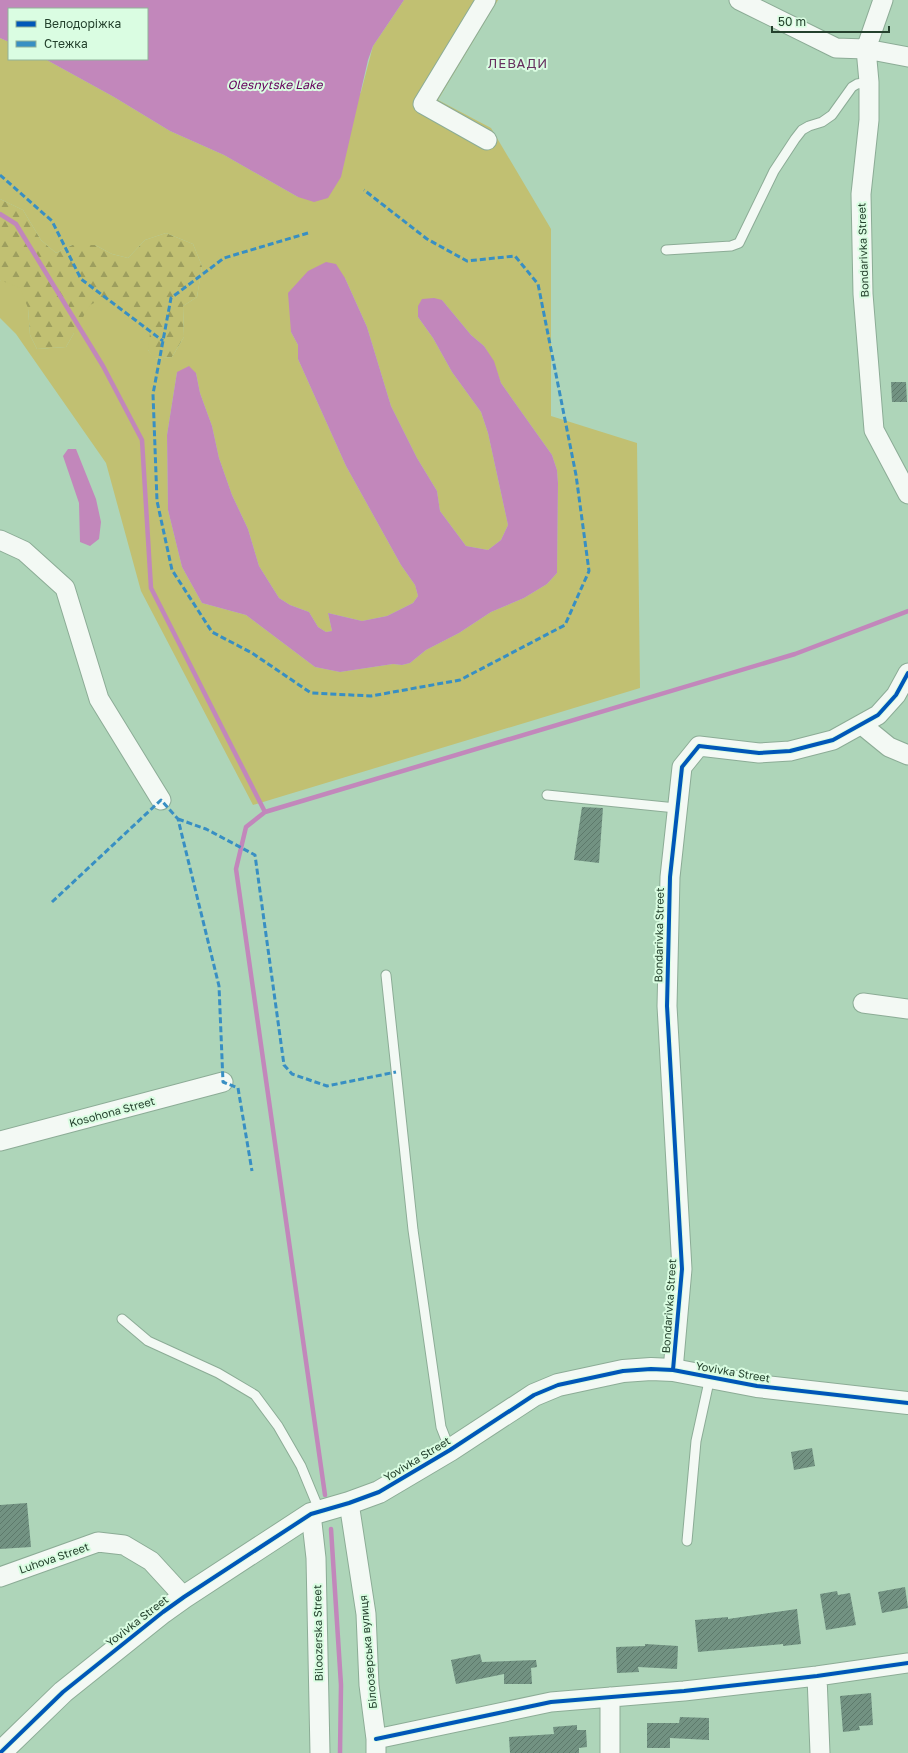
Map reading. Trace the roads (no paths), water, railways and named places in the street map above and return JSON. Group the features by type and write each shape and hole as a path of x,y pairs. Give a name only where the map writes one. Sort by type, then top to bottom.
{"street":[{"path":"486,0 423,104 487,140"},
{"path":"739,0 836,48 866,50 908,58"},
{"name":"Bondarivka Street","path":"883,0 866,50 869,82 869,120 861,194 863,294 874,430 908,494"},
{"path":"0,540 24,551 65,588 99,698 161,800"},
{"name":"Bondarivka Street","path":"674,1370 682,1268 666,1006 670,876 676,808 682,767 699,746 759,753 790,751 833,740 878,715 896,695 908,673"},
{"path":"862,725 889,747 908,755"},
{"path":"863,1003 908,1009"},
{"name":"Kosohona Street","path":"0,1141 223,1082"},
{"name":"Yovivka Street","path":"0,1753 63,1692 184,1597 316,1513 379,1492 450,1450 534,1395 558,1385 623,1371 651,1369 674,1370 757,1386 908,1403"},
{"name":"Білоозерська вулиця","path":"349,1503 366,1614 369,1684 376,1746"},
{"name":"Biloozerska Street","path":"316,1513 320,1753"},
{"name":"Luhova Street","path":"0,1577 98,1542 124,1545 151,1561 184,1597"},
{"path":"376,1746 551,1702 684,1691 817,1676 908,1663"},
{"path":"817,1676 820,1753"},
{"path":"610,1697 610,1753"}],"lane":[{"path":"666,250 730,246 739,243 774,170 798,135 809,126 822,122 832,115 852,87 857,84 869,82"},
{"path":"547,795 676,808"},
{"path":"386,975 413,1230 441,1427 450,1450"},
{"path":"122,1319 148,1341 218,1372 255,1396 278,1426 301,1466 316,1513"},
{"path":"687,1541 696,1441 710,1377"}],"water":[{"name":"Olesnytske Lake","path":"0,0 404,0 373,46 368,60 341,177 328,198 314,202 298,197 224,155 170,131 114,97 47,60 148,60 148,8 8,8 8,42 0,38"},
{"path":"326,262 336,264 345,278 367,327 391,406 417,458 437,491 440,511 466,546 488,550 501,540 508,525 488,433 481,412 452,372 433,338 418,317 418,306 422,299 434,298 442,300 471,335 484,346 494,361 501,383 552,455 557,470 558,483 557,573 547,584 524,598 491,612 459,633 426,650 410,663 340,672 315,667 246,615 202,603 182,567 168,510 167,435 177,372 189,366 196,373 200,393 212,426 219,458 232,495 248,529 259,566 279,598 290,605 309,612 318,627 326,632 332,631 328,613 362,621 387,616 413,603 418,596 415,585 401,565 346,466 298,359 298,345 291,332 288,293 308,271"},
{"path":"68,449 76,449 96,499 101,522 99,539 90,546 80,542 79,503 63,456"}],"waterway":[{"path":"0,214 16,224 103,366 142,440 151,588 265,812"},
{"path":"325,1495 236,869 246,827 265,812 795,654 908,611"},
{"path":"331,1529 341,1685 340,1753"}],"district":[{"name":"ЛЕВАДИ","path":"518,63"}]}
